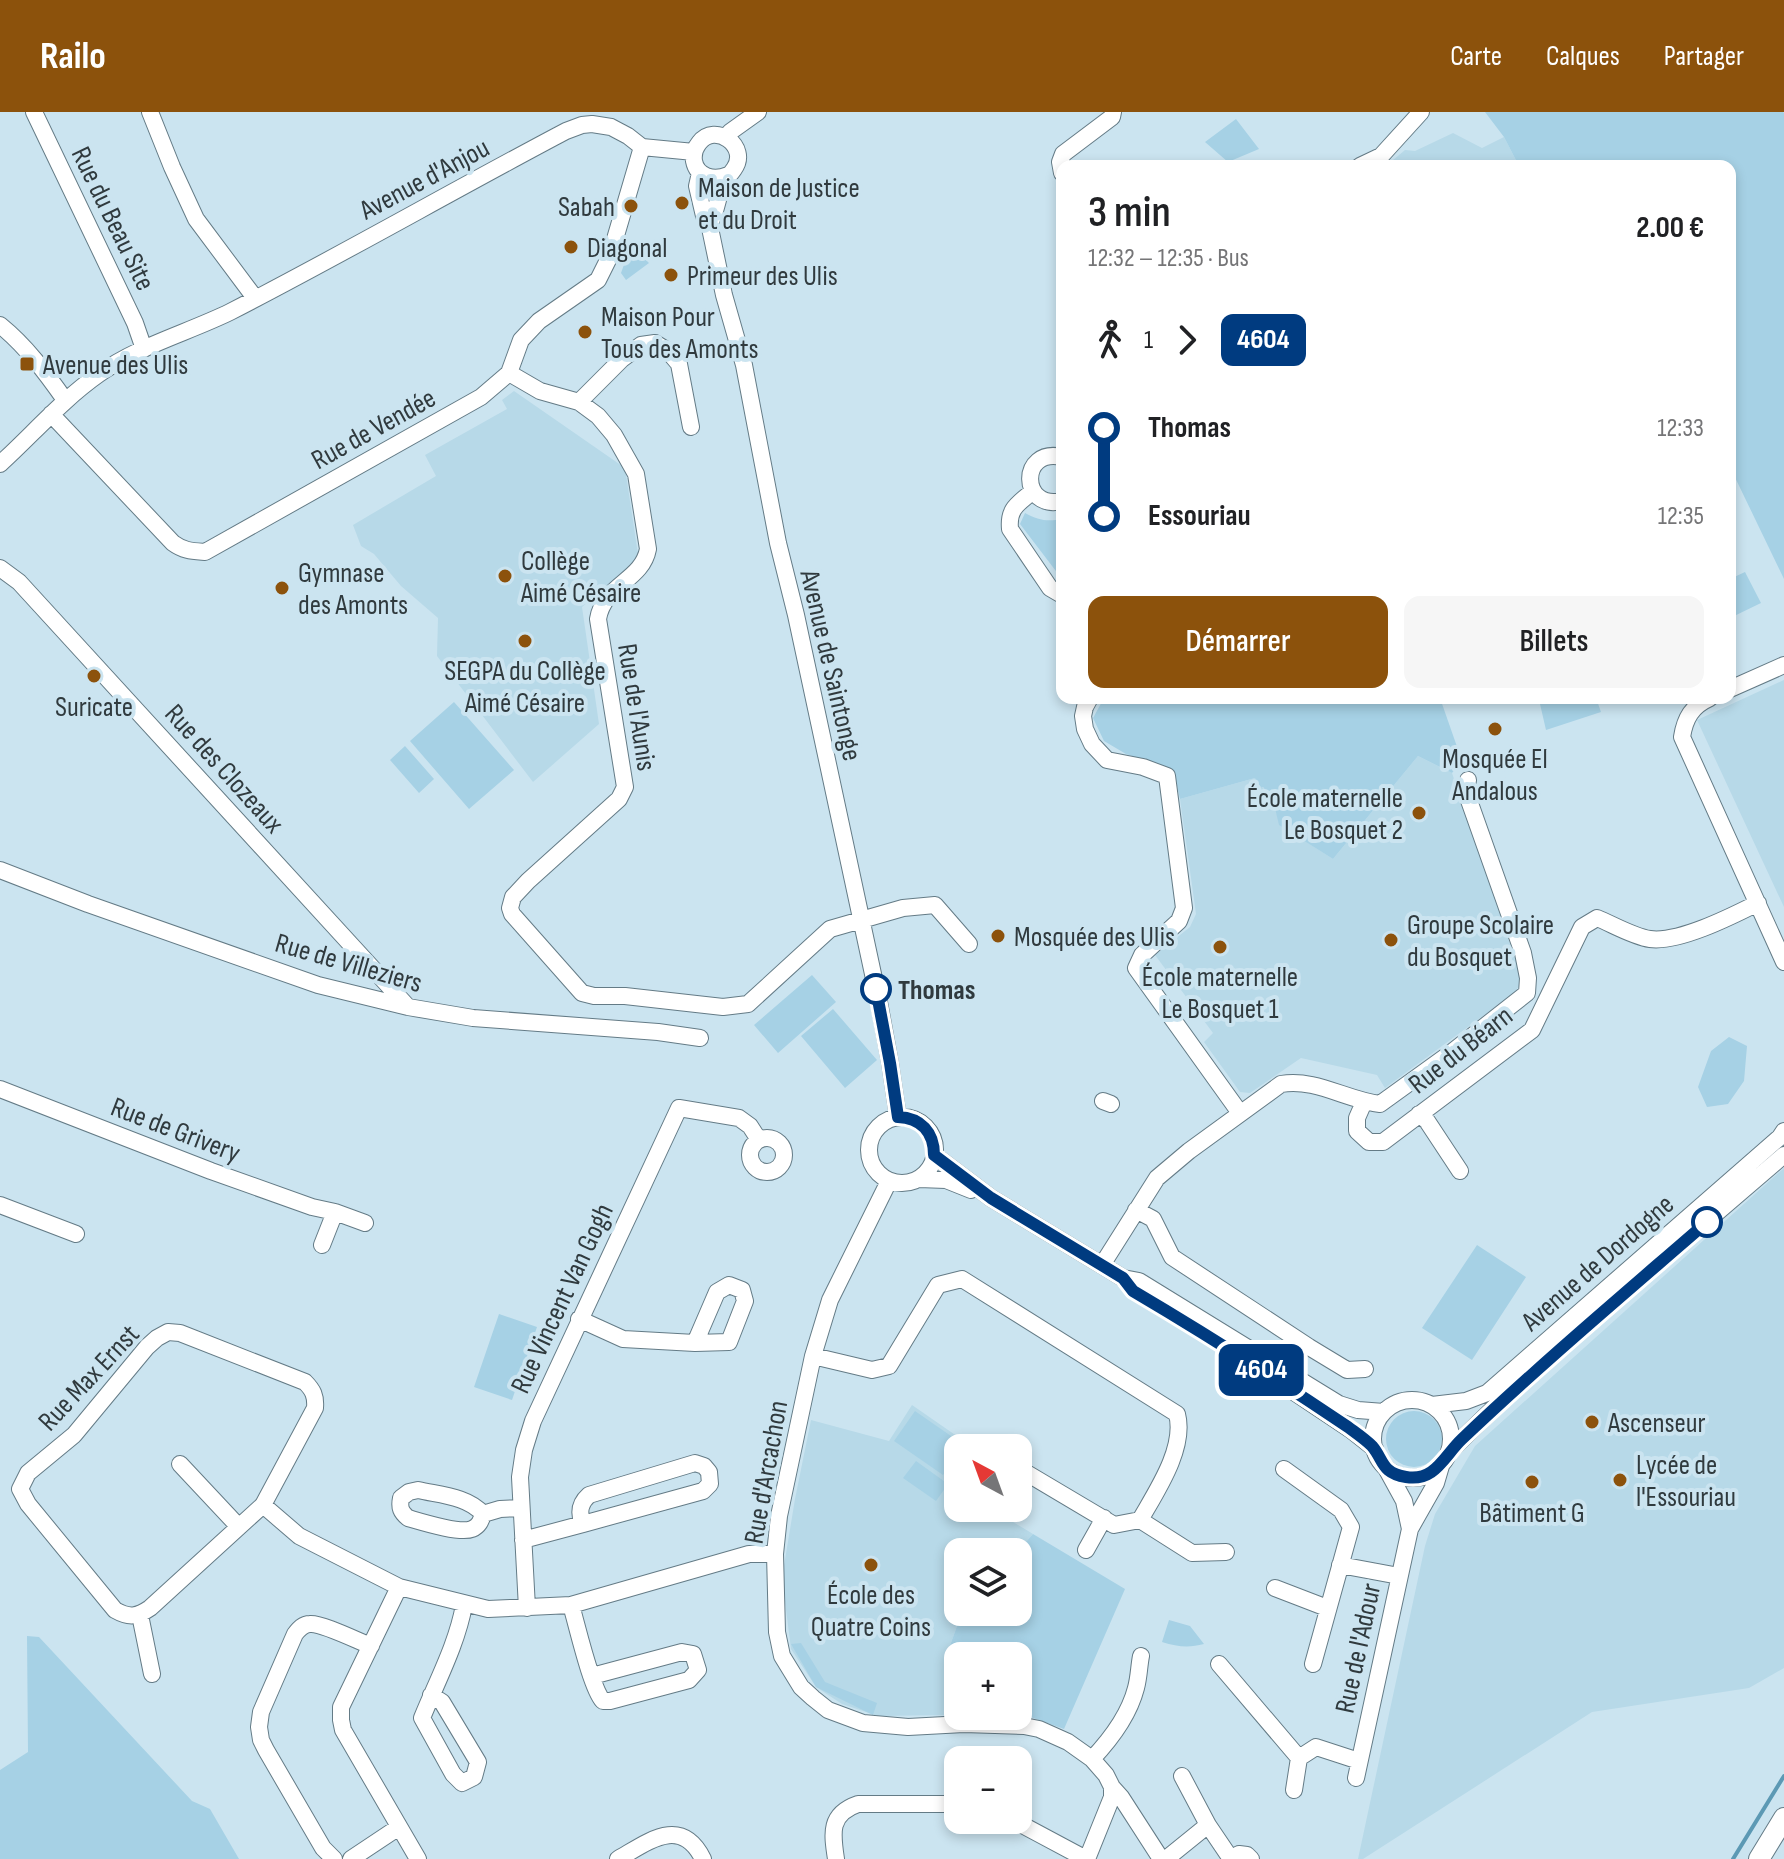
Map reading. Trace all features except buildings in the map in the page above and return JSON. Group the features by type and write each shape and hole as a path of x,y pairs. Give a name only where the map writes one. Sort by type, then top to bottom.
{"main road":[{"path":"1759,1859 1784,1818"}],"street":[{"name":"Rue du Beau Site","path":"34,112 135,323 144,349"},
{"path":"150,112 196,219 255,298"},
{"path":"728,138 730,132 758,112"},
{"path":"1061,160 1063,154 1112,117 1113,112"},
{"path":"1373,160 1381,156 1421,112"},
{"name":"Avenue d'Anjou","path":"0,464 65,400 100,373 144,349 229,312 566,131 592,124 611,127 642,147 694,152"},
{"path":"709,225 715,215 722,186 733,170 738,156 728,138 714,134 707,136 694,152 700,173 714,179 728,175"},
{"name":"Rue de Vendée","path":"51,414 173,543 182,549 205,552 481,397 509,373 521,340 539,321 598,280 610,256 642,147"},
{"name":"Avenue de Saintonge","path":"700,173 697,186 744,365 778,543 861,919 898,1117"},
{"path":"0,325 40,365 65,400"},
{"path":"579,402 622,359 641,345 655,343 668,351 679,364 691,427"},
{"name":"Rue de l'Aunis","path":"509,373 540,391 579,402 598,416 614,435 636,474 648,549 639,568 607,596 600,607 598,619 625,787 619,799 513,897 512,914 582,993 723,1007 748,1004 830,929 861,919 935,905 969,944"},
{"path":"1056,456 1037,461 1030,476 1033,491 1044,501 1056,502"},
{"path":"1033,491 1011,510 1010,529 1050,588 1056,592"},
{"name":"Rue des Clozeaux","path":"0,568 19,582 408,1007"},
{"path":"1736,686 1784,665"},
{"path":"1087,704 1083,716 1085,729 1092,744 1107,760 1143,767 1167,776 1184,908 1179,921 1142,955 1136,968 1240,1113"},
{"path":"1699,704 1687,717 1682,737 1784,964"},
{"path":"1102,1265 1160,1175 1281,1084 1294,1082 1321,1086 1364,1102 1380,1104 1527,993 1528,978 1523,953 1466,792 1468,780"},
{"name":"Rue de Villeziers","path":"0,870 318,985 408,1007 473,1018 700,1038"},
{"name":"Rue du Béarn","path":"1364,1102 1357,1118 1357,1131 1369,1142 1383,1142 1532,1030 1582,927 1597,918 1648,939 1668,939 1731,917 1758,903"},
{"name":"Rue de Grivery","path":"0,1089 211,1171 365,1223"},
{"name":"Rue Vincent Van Gogh","path":"527,1608 520,1508 524,1450 533,1421 579,1319 679,1108 739,1118 750,1126 759,1140"},
{"path":"1419,1114 1427,1121 1460,1171"},
{"path":"919,1179 932,1164 934,1155 934,1145 926,1127 918,1121 898,1117 880,1125 870,1141 870,1160 880,1176 899,1183 919,1179 946,1180 991,1198"},
{"name":"Avenue de Dordogne","path":"1432,1405 1466,1401 1487,1393 1784,1131"},
{"path":"934,1155 991,1198 1123,1278 1133,1291 1235,1352 1375,1449"},
{"name":"Avenue de Dordogne","path":"1450,1451 1601,1312 1784,1155"},
{"name":"Rue d'Arcachon","path":"889,1181 830,1300 813,1356 779,1516 775,1554 777,1632 782,1656 801,1687 828,1710 863,1723 908,1727 964,1724 1024,1726 1055,1735 1092,1759 1164,1859"},
{"path":"0,1205 76,1234"},
{"path":"1136,1210 1153,1219 1172,1257 1347,1370 1365,1369"},
{"path":"322,1245 335,1212"},
{"path":"1123,1278 1139,1281 1339,1404 1358,1410 1384,1412"},
{"path":"813,1356 872,1370 889,1366 938,1285 962,1279 1177,1414 1180,1426 1169,1470 1140,1520"},
{"path":"579,1319 623,1339 695,1343"},
{"name":"Rue Max Ernst","path":"168,1332 180,1333 305,1382 312,1389 316,1398 315,1408 263,1505 150,1608 140,1615 127,1617 115,1610 28,1504 20,1489 28,1473 74,1435 147,1347 168,1332"},
{"path":"1386,1469 1408,1478 1432,1473 1441,1466 1450,1451 1452,1437 1442,1413 1432,1405 1411,1399 1401,1401 1384,1412 1376,1424 1373,1437 1375,1449 1379,1460 1404,1501 1410,1529"},
{"path":"523,1540 583,1524 703,1491 710,1484 709,1472 695,1463 589,1495 581,1507 583,1524"},
{"path":"180,1464 239,1527"},
{"name":"Rue de l'Adour","path":"1356,1778 1410,1529 1436,1483 1441,1466"},
{"path":"1284,1469 1341,1510 1351,1527 1313,1664"},
{"path":"1032,1476 1114,1525 1140,1520 1192,1553 1226,1552"},
{"path":"263,1505 299,1536 399,1587 488,1609 571,1605 749,1554 775,1554"},
{"path":"483,1514 520,1508"},
{"path":"1086,1550 1104,1518"},
{"path":"1340,1565 1399,1576"},
{"path":"399,1587 341,1707 341,1720 343,1730 418,1859"},
{"path":"1275,1588 1327,1608"},
{"path":"431,1695 442,1702 478,1762 474,1777 462,1783 453,1774 422,1718 431,1695 460,1627 464,1605"},
{"path":"571,1605 592,1676 603,1701 689,1680 698,1670 693,1654 682,1652 592,1676"},
{"path":"140,1615 152,1674"},
{"path":"334,1859 323,1848 261,1740 261,1712 295,1634 301,1627 309,1623 319,1625 371,1646"},
{"path":"1092,1759 1126,1714 1136,1688 1141,1656"},
{"path":"1219,1664 1299,1758"},
{"path":"1294,1790 1299,1758 1316,1747 1359,1761"},
{"path":"1182,1776 1208,1825 1232,1858 1239,1854 1256,1858"},
{"path":"1032,1830 1087,1859 1112,1797 1112,1787"},
{"path":"836,1859 835,1825 847,1808 858,1804 944,1804"},
{"path":"1164,1859 1208,1825"},
{"path":"351,1859 399,1827"},
{"path":"618,1859 667,1834 689,1840 703,1859"}],"shaded area":[{"path":"1485,112 1784,113 1784,579 1736,479 1736,160 1516,160 1504,137"},
{"path":"1236,119 1259,149 1226,160 1205,142"},
{"path":"1453,133 1482,148 1504,137 1516,160 1393,160 1405,150 1415,151"},
{"path":"631,245 649,263 626,280 621,273"},
{"name":"Collège Aimé Césaire","path":"514,391 625,468 638,554 631,565 582,607 599,724 533,782 437,656 438,618 401,586 374,554 361,546 353,525 436,476 425,455 507,409 502,400"},
{"path":"1025,513 1043,520 1056,520 1056,571 1020,524"},
{"path":"1745,572 1761,603 1736,615 1736,576"},
{"path":"1784,680 1784,907 1697,720"},
{"path":"454,702 514,770 469,809 410,741"},
{"path":"1101,704 1442,704 1462,761 1452,773 1418,756 1333,859 1279,825 1273,800 1263,787 1259,788 1255,778 1180,799 1169,768 1126,754 1104,741 1093,718"},
{"path":"1540,704 1598,704 1601,712 1546,730"},
{"path":"405,746 434,779 419,793 390,760"},
{"name":"Groupe Scolaire du Bosquet","path":"1418,756 1452,773 1521,976 1520,985 1514,993 1385,1088 1377,1075 1301,1058 1250,1093 1240,1092 1204,1042 1213,1033 1155,955 1190,927 1196,914 1180,799 1255,778 1273,800 1280,825 1333,859"},
{"path":"812,975 836,1002 778,1053 754,1025"},
{"path":"833,1009 877,1060 845,1088 801,1036"},
{"path":"1729,1037 1747,1046 1744,1081 1728,1104 1707,1107 1698,1087 1711,1051"},
{"name":"Lycée de l'Essouriau","path":"1784,1168 1784,1668 1749,1688 1592,1712 1363,1859 1358,1859 1425,1546 1435,1514 1475,1446"},
{"path":"1477,1245 1526,1277 1472,1360 1422,1328"},
{"path":"499,1314 537,1327 512,1400 474,1387"},
{"name":"École des Quatre Coins","path":"912,1405 954,1434 944,1434 944,1522 1013,1522 1033,1534 1029,1538 944,1538 944,1626 957,1626 951,1642 944,1642 944,1715 878,1716 842,1704 816,1687 791,1649 782,1578 811,1420 889,1441"},
{"path":"915,1411 948,1434 944,1434 944,1474 943,1475 894,1441"},
{"path":"1414,1411 1434,1419 1442,1439 1434,1459 1414,1467 1394,1459 1386,1439 1394,1419"},
{"path":"916,1461 944,1481 944,1490 936,1501 903,1478"},
{"path":"1033,1534 1125,1589 1064,1729 1032,1718 1032,1642 951,1642 957,1626 1032,1626 1032,1538 1029,1538"},
{"path":"1169,1620 1190,1626 1204,1644 1183,1646 1162,1642"},
{"path":"27,1636 39,1637 192,1801 210,1809 239,1859 0,1859 0,1770 28,1752"},
{"path":"801,1643 825,1682 877,1703 873,1715 816,1687 791,1644"}],"waterway":[{"path":"1733,1859 1784,1776"}],"bus line":[{"name":"4604","path":"876,989 898,1117 918,1121 926,1127 934,1145 934,1155 991,1198 1123,1278 1133,1291 1223,1345 1351,1430 1375,1449 1386,1469 1397,1475 1420,1477 1441,1466 1450,1451 1499,1403 1707,1222"}],"place":[{"name":"Maison de Justice et du Droit","path":"682,203"},
{"name":"Sabah","path":"631,206"},
{"name":"Diagonal","path":"571,247"},
{"name":"Primeur des Ulis","path":"671,275"},
{"name":"Maison Pour Tous des Amonts","path":"585,332"},
{"name":"Avenue des Ulis","path":"27,364"},
{"name":"Collège Aimé Césaire","path":"505,576"},
{"name":"Gymnase des Amonts","path":"282,588"},
{"name":"SEGPA du Collège Aimé Césaire","path":"525,641"},
{"name":"Suricate","path":"94,676"},
{"name":"Mosquée El Andalous","path":"1495,729"},
{"name":"École maternelle Le Bosquet 2","path":"1419,813"},
{"name":"Mosquée des Ulis","path":"998,936"},
{"name":"Groupe Scolaire du Bosquet","path":"1391,940"},
{"name":"École maternelle Le Bosquet 1","path":"1220,947"},
{"name":"Thomas","path":"876,989"},
{"name":"Ascenseur","path":"1592,1422"},
{"name":"Lycée de l'Essouriau","path":"1620,1480"},
{"name":"Bâtiment G","path":"1532,1482"},
{"name":"École des Quatre Coins","path":"871,1565"}]}
